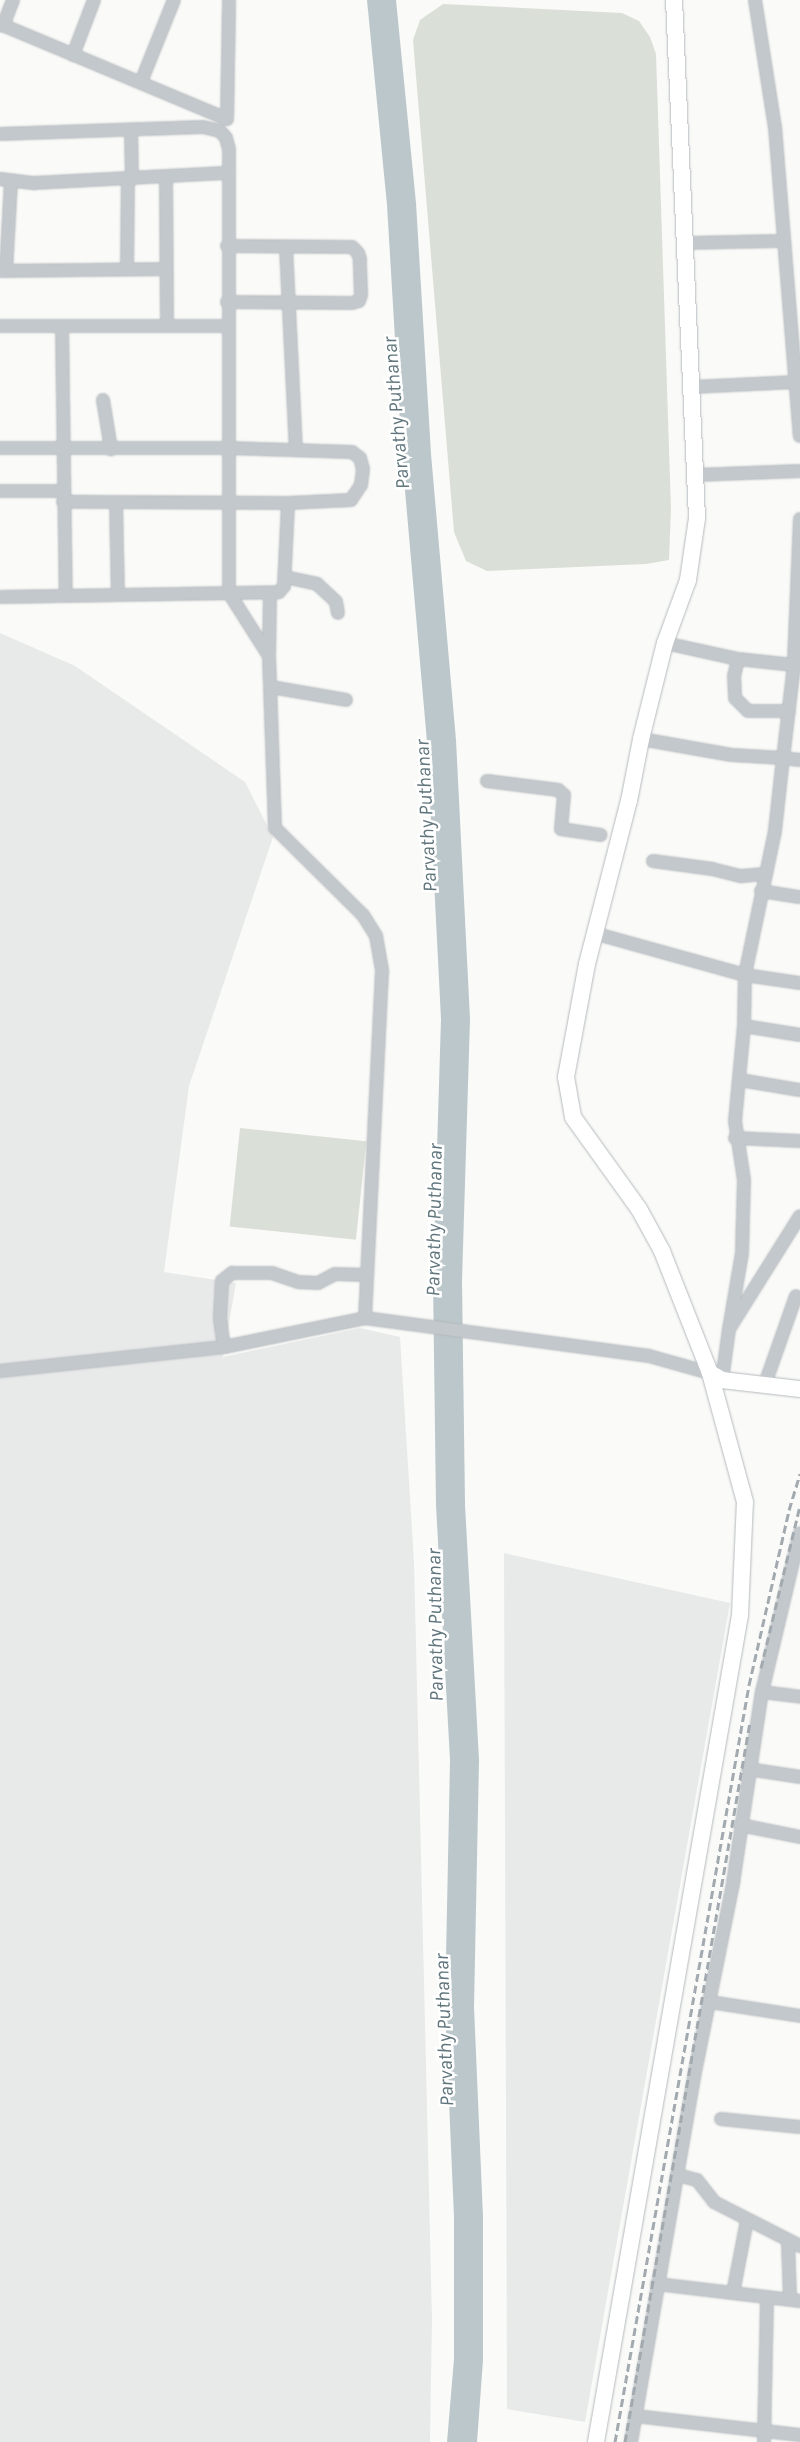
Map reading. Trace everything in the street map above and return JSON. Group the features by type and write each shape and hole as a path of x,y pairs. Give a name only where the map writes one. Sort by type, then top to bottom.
{"main road":[{"path":"596,2442 740,1615 745,1502 716,1377 662,1251 639,1209 573,1117 567,1097 567,1061 587,964 597,934 641,739 665,643 688,580 697,518 674,0"},
{"path":"716,1377 800,1389"}],"street":[{"path":"13,0 2,25 227,119 229,0"},
{"path":"73,55 94,0"},
{"path":"141,82 174,0"},
{"path":"755,0 775,127 800,436"},
{"path":"0,134 131,131 203,127 226,134 229,149 227,246 229,593 269,656"},
{"path":"127,269 131,131"},
{"path":"166,269 3,271 5,180 35,183 166,178 228,173"},
{"path":"166,178 167,326"},
{"path":"685,243 784,241"},
{"path":"227,246 352,247 358,252 360,259 358,301 290,304 227,302"},
{"path":"286,247 296,449"},
{"path":"0,326 227,326"},
{"path":"62,326 63,496 66,596"},
{"path":"692,387 796,382"},
{"path":"104,400 110,449"},
{"path":"0,448 64,450 296,449 356,454 362,462 361,486 351,500 288,503 116,502 0,491"},
{"path":"696,475 800,471"},
{"path":"116,502 118,595"},
{"path":"0,597 270,593 282,590 285,577 288,503"},
{"path":"0,1370 224,1347 365,1318 650,1356 716,1377 729,1329 742,1253 744,1189 735,1138 744,1026 745,975 775,831 797,644 800,519"},
{"path":"285,577 317,584 336,602 338,613"},
{"path":"270,593 269,656 272,820 275,828 363,915 376,936 382,971 365,1318"},
{"path":"665,643 738,659 794,665"},
{"path":"738,659 734,676 735,698 748,711 789,711"},
{"path":"271,687 346,700"},
{"path":"641,739 732,755 800,760"},
{"path":"487,781 558,790 564,795 561,829 600,836"},
{"path":"653,862 712,868 740,876 765,874"},
{"path":"761,891 800,897"},
{"path":"597,934 745,975 800,983"},
{"path":"744,1026 800,1035"},
{"path":"740,1080 800,1090"},
{"path":"735,1138 800,1141"},
{"path":"729,1329 800,1216"},
{"path":"224,1347 220,1318 222,1280 232,1273 272,1273 298,1282 318,1283 335,1274 367,1275"},
{"path":"765,1384 796,1296"},
{"path":"631,2442 657,2284 733,1883 748,1769 762,1692 800,1533"},
{"path":"762,1692 800,1697"},
{"path":"748,1769 800,1777"},
{"path":"740,1825 800,1837"},
{"path":"710,2002 800,2016"},
{"path":"721,2119 800,2127"},
{"path":"657,2284 795,2300 794,2244 710,2199 697,2180 678,2174"},
{"path":"733,2293 748,2220"},
{"path":"764,2436 767,2297"},
{"path":"636,2416 764,2436 800,2435"}],"shaded area":[{"path":"367,0 396,0 416,203 431,454 456,740 470,1019 462,1281 465,1505 479,1760 474,2007 483,2217 483,2360 477,2442 447,2442 454,2359 454,2217 445,2008 450,1760 436,1505 433,1281 441,1019 427,742 402,456 387,205"},
{"path":"443,4 622,13 639,21 650,37 656,54 671,509 669,560 646,564 487,571 466,561 454,532 413,40 420,20"},
{"path":"0,633 75,666 245,782 273,837 189,1086 164,1272 236,1283 223,1357 360,1328 400,1337 414,1561 432,2319 430,2442 0,2442"},
{"path":"240,1128 366,1141 356,1240 230,1226"},
{"path":"504,1553 730,1603 585,2422 507,2409"}],"railway":[{"path":"615,2442 749,1685 789,1510 800,1474"},
{"path":"761,1668 800,1505"},
{"path":"625,2442 750,1722"}],"water label":[{"name":"Parvathy Puthanar","path":"396,413"},
{"name":"Parvathy Puthanar","path":"426,816"},
{"name":"Parvathy Puthanar","path":"434,1220"},
{"name":"Parvathy Puthanar","path":"435,1625"},
{"name":"Parvathy Puthanar","path":"444,2030"}]}
